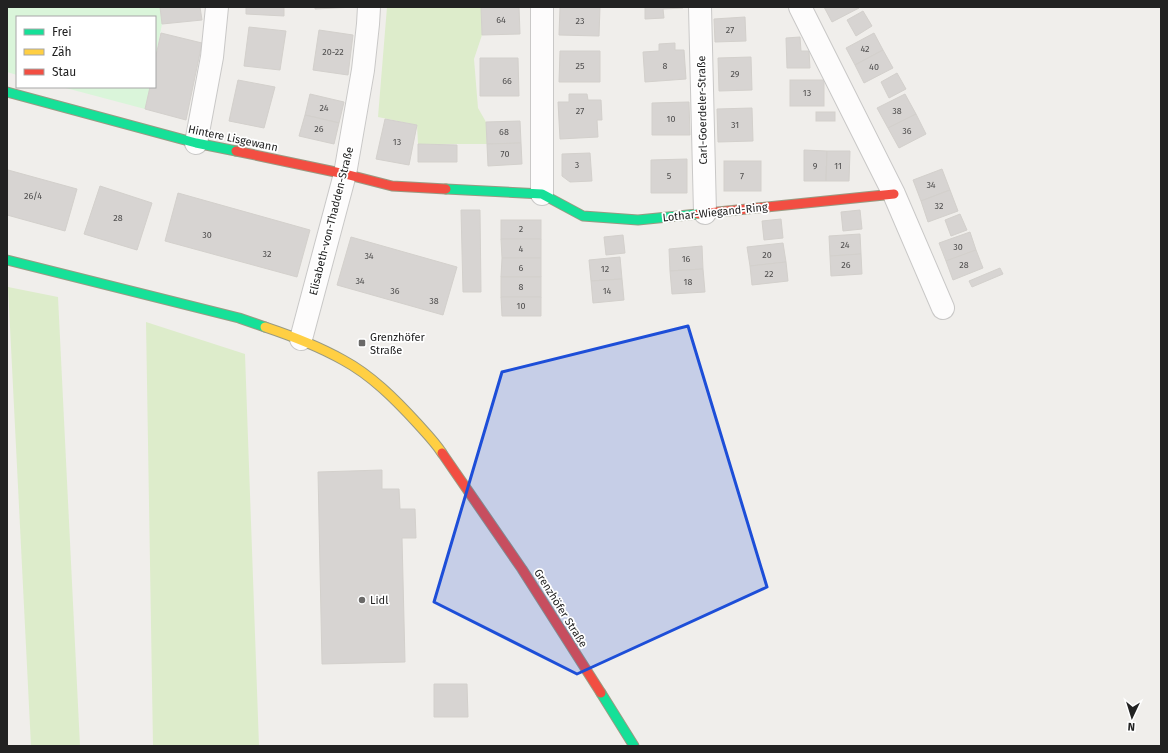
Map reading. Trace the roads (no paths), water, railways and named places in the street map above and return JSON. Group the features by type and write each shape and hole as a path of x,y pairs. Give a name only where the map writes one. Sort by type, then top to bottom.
{"street":[{"path":"196,143 212,57 217,7"},
{"name":"Elisabeth-von-Thadden-Straße","path":"301,339 345,174 363,70 369,7"},
{"path":"542,7 542,194"},
{"name":"Carl-Goerdeler-Straße","path":"700,7 705,213"},
{"path":"800,7 894,194 943,308"},
{"name":"Hintere Lisgewann","path":"7,92 196,143 345,174 392,186 456,189"},
{"name":"Lothar-Wiegand-Ring","path":"456,189 542,194 583,216 638,220 894,194"},
{"name":"Grenzhöfer Straße","path":"7,260 239,318 301,339 344,360 364,374 393,397 436,444 522,569 634,746"}],"place":[{"name":"Grenzhöfer Straße","path":"362,343"},
{"name":"Lidl","path":"362,600"}]}
